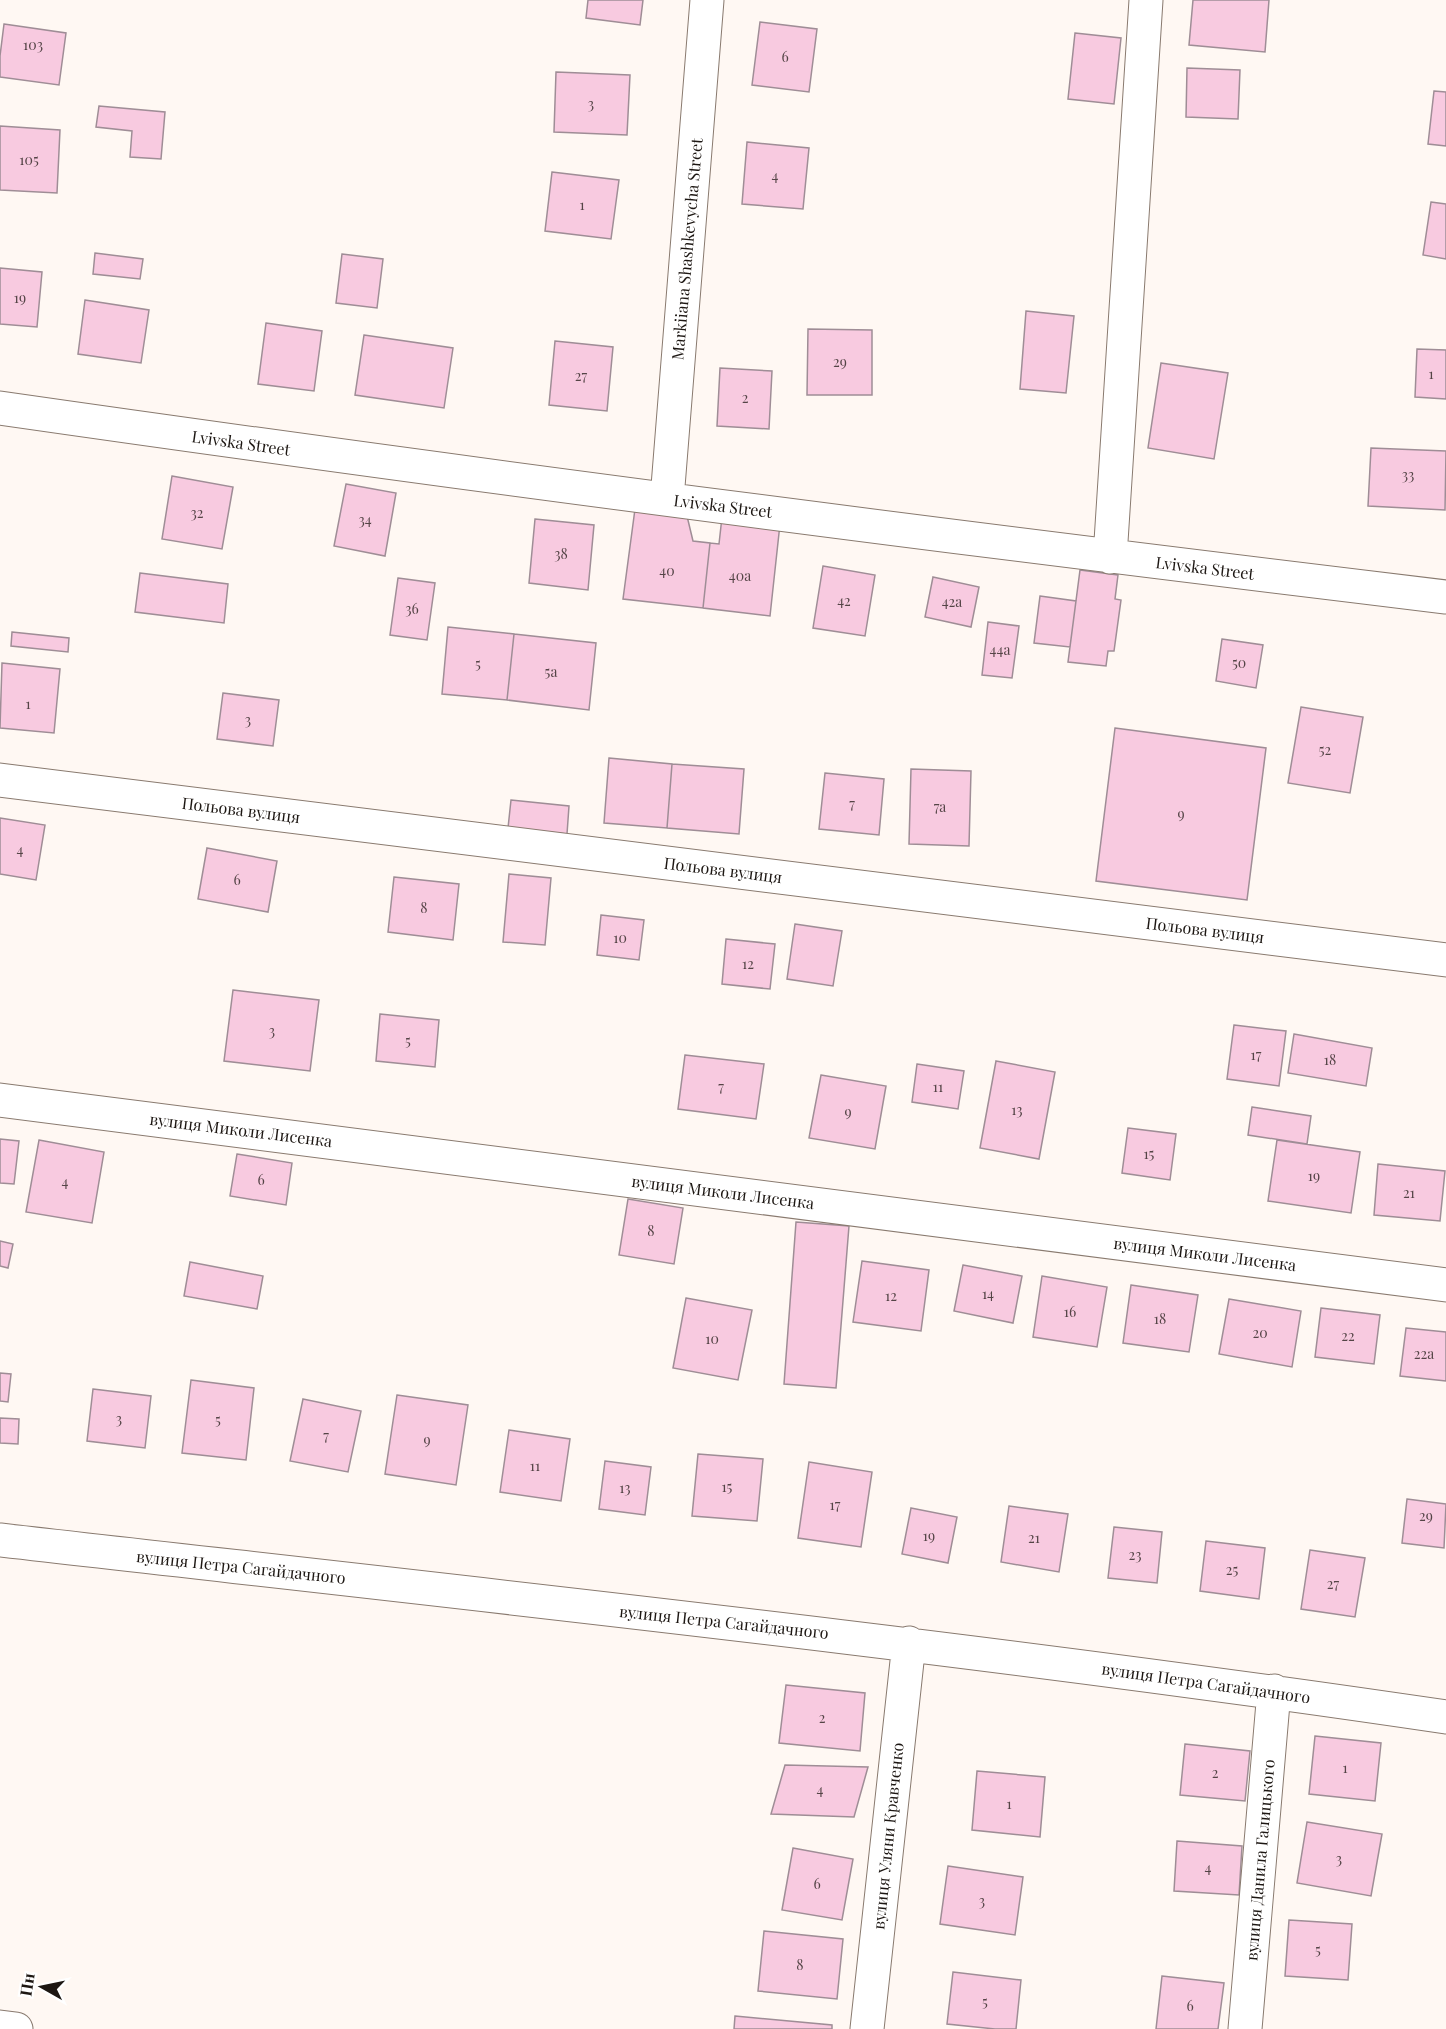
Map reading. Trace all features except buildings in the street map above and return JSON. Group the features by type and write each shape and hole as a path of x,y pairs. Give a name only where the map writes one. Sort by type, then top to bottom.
{"street":[{"name":"Markiiana Shashkevycha Street","path":"667,499 707,0"},
{"path":"1110,557 1146,0"},
{"name":"Lvivska Street","path":"0,408 429,469 1110,557 1446,597"},
{"name":"Польова вулиця","path":"0,780 1446,960"},
{"name":"вулиця Миколи Лисенка","path":"0,1100 1446,1285"},
{"name":"вулиця Петра Сагайдачного","path":"0,1540 909,1643 1274,1691 1446,1717"},
{"name":"вулиця Уляни Кравченко","path":"867,2029 909,1643"},
{"name":"вулиця Данила Галицького","path":"1245,2029 1274,1691"},
{"path":"0,2027 16,2029"}]}
